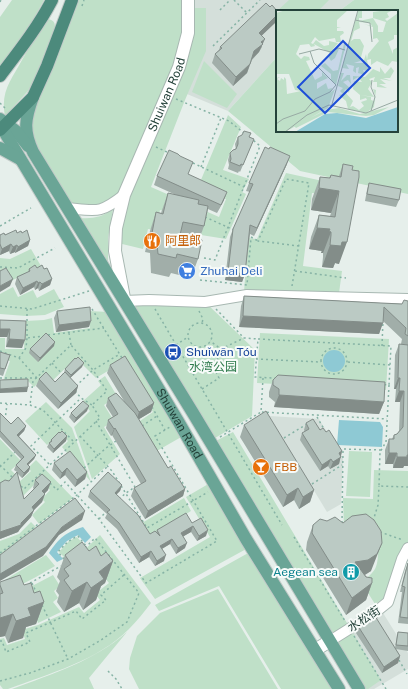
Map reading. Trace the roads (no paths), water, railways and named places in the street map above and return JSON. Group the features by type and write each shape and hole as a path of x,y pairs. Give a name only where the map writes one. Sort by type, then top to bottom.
{"highway":[{"path":"0,76 44,16 52,0"},
{"path":"2,124 33,97 62,28 77,3"},
{"path":"44,16 52,14 61,23 62,28"}],"main road":[{"name":"Shuiwan Road","path":"33,97 28,111 26,131 33,152 359,689"},
{"name":"Shuiwan Road","path":"2,124 20,159 178,421 246,539 339,689"},
{"path":"2,124 16,130 33,152"},
{"path":"0,148 20,159"}],"street":[{"name":"Shuiwan Road","path":"124,301 115,251 116,228 124,195 179,67 188,33 188,0"},
{"path":"68,208 94,211 102,210 124,195"},
{"path":"124,301 207,301 247,295 408,299"},
{"name":"水松街","path":"330,641 373,614 388,602 402,559 408,548"},
{"path":"315,650 330,641"}],"water":[{"path":"334,350 342,353 345,361 342,369 334,372 326,369 323,361 326,353"},
{"path":"339,420 380,422 383,427 382,447 337,445"},
{"path":"83,527 91,537 85,543 78,535 67,541 57,552 63,559 57,562 49,553 67,533"}],"place":[{"name":"阿里郎","path":"152,241"},
{"name":"Zhuhai Deli","path":"187,271"},
{"name":"Shuǐwān Tóu","path":"173,352"},
{"name":"FBB","path":"261,467"},
{"name":"Aegean sea","path":"351,572"}],"park label":[{"name":"水湾公园","path":"213,367"}]}
